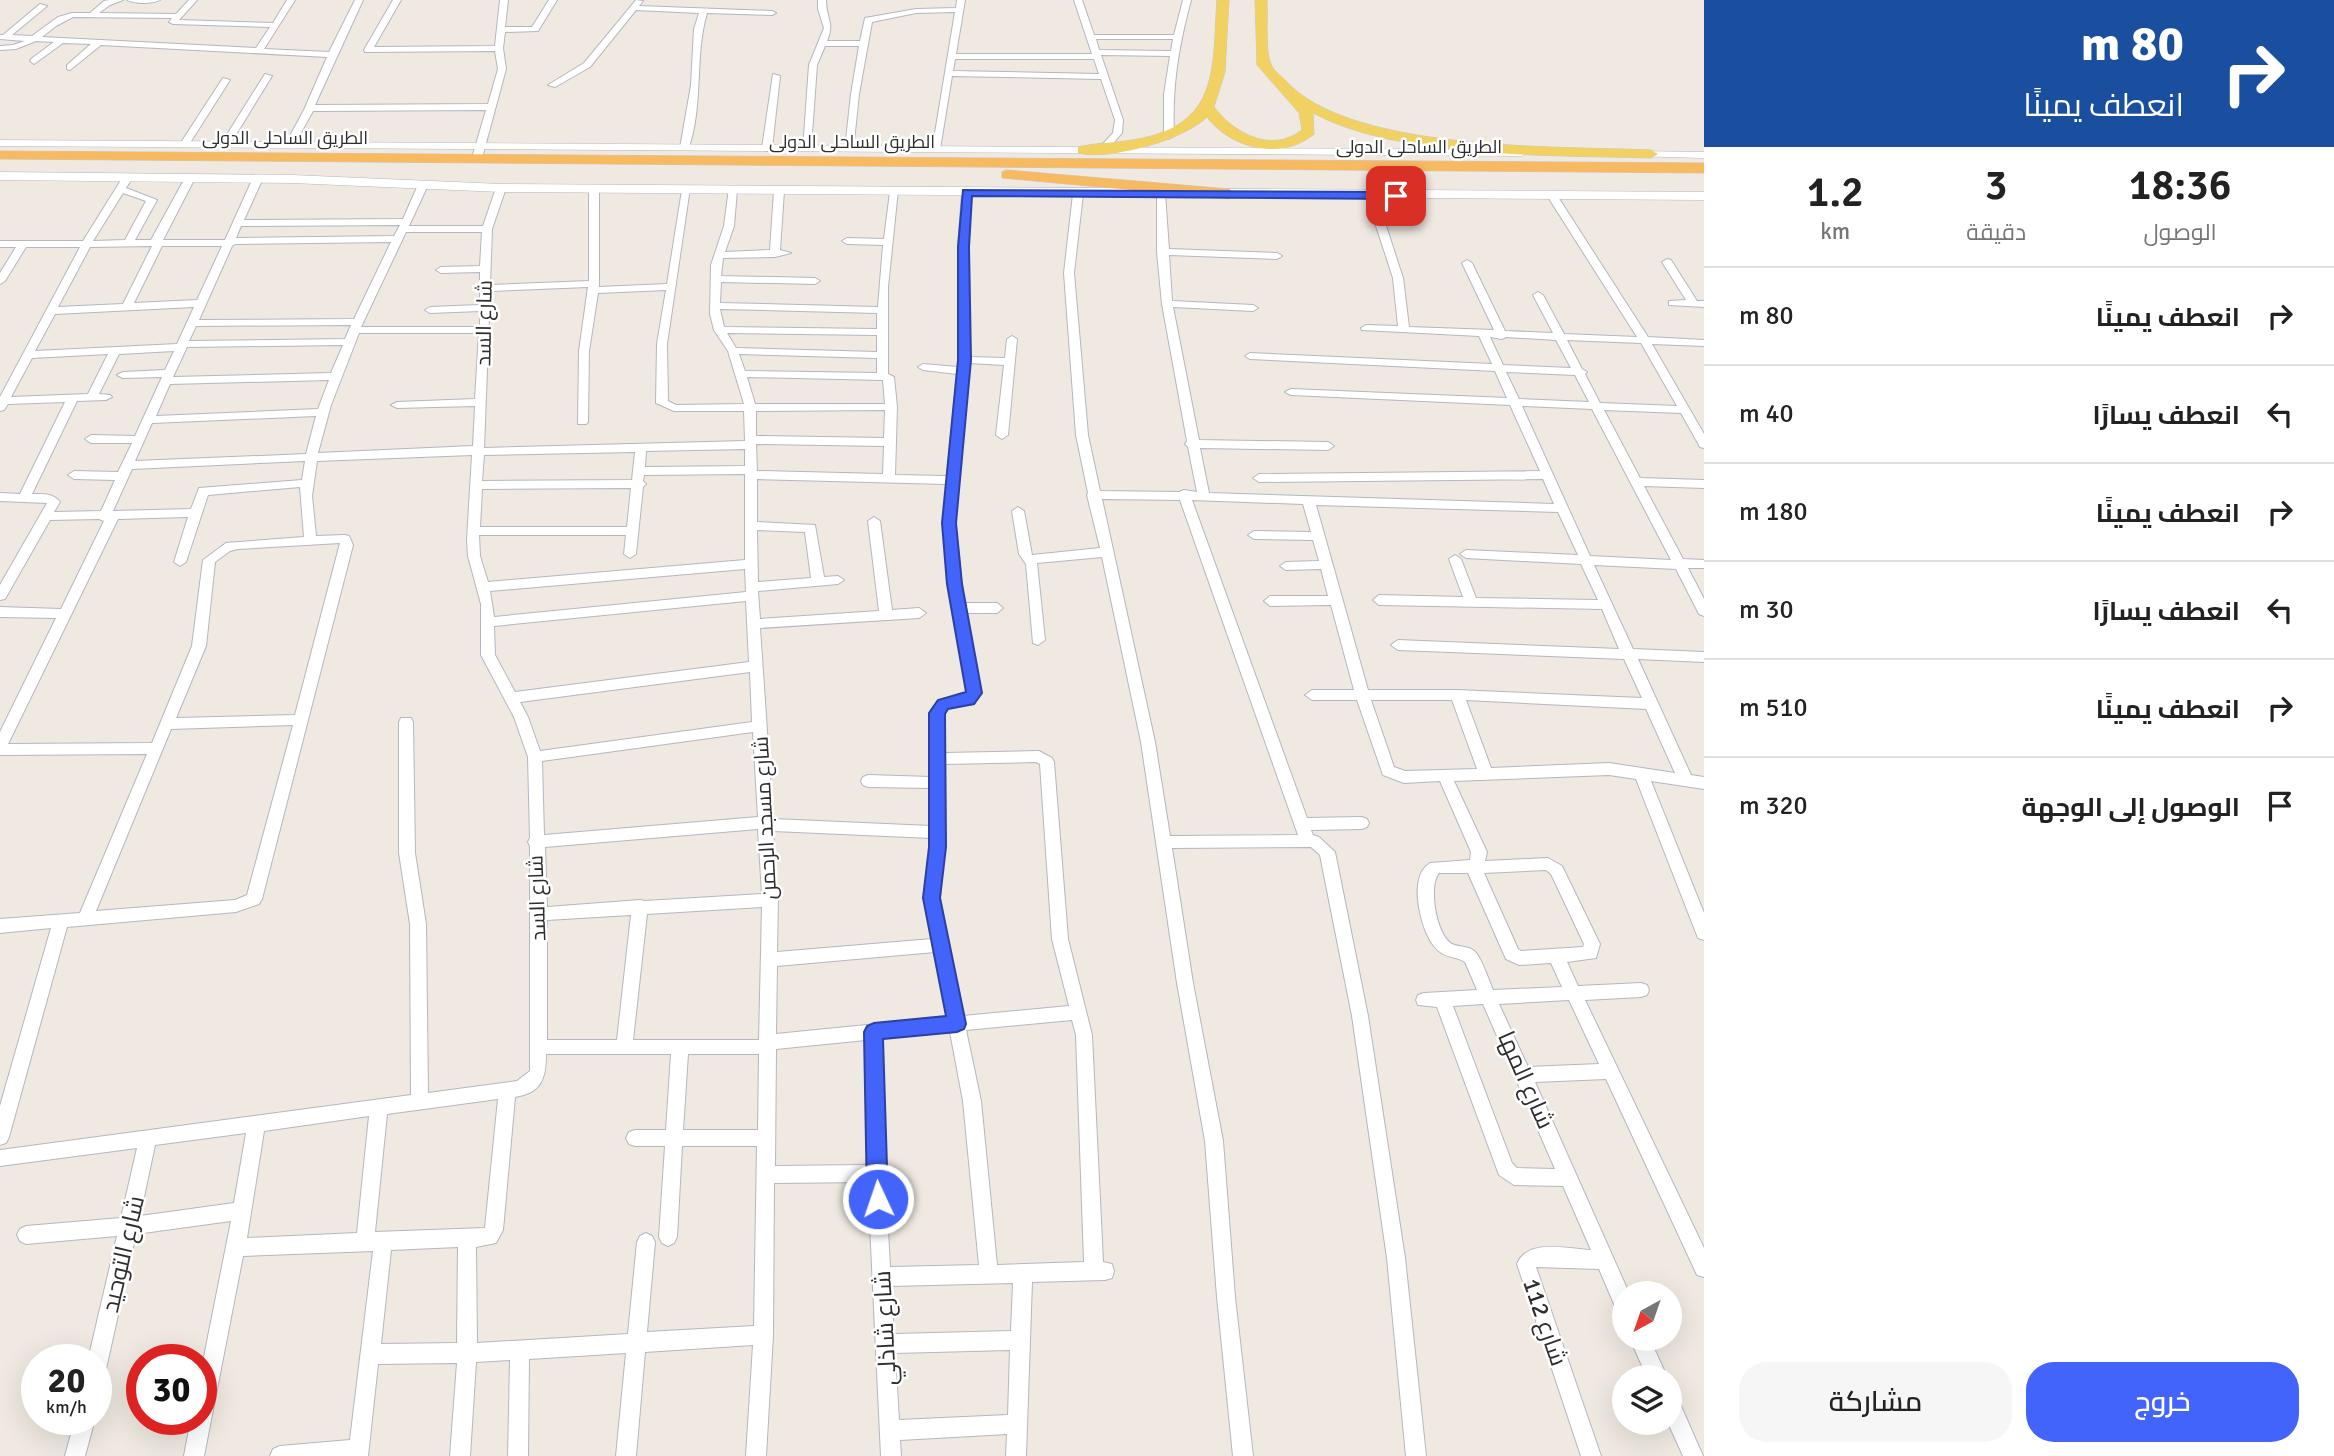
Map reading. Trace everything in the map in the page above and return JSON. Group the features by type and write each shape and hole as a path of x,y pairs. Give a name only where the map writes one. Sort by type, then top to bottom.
{"highway":[{"name":"الطريق الساحلى الدولى","path":"0,155 478,152 1704,168"},
{"name":"الطريق الساحلى الدولى","path":"0,164 1704,176"},
{"path":"983,171 1044,180 1229,194"}],"main road":[{"path":"1083,149 1168,136 1194,121 1207,107 1216,84 1223,0"},
{"path":"1207,107 1223,127 1235,136 1254,142 1282,143 1299,139 1309,131 1306,113 1292,96 1273,80 1264,65 1261,0"},
{"path":"1292,96 1342,120 1417,139 1651,154"}],"street":[{"path":"94,13 107,3 120,0"},
{"path":"131,0 156,0"},
{"path":"193,0 173,22 275,25"},
{"path":"259,51 290,0"},
{"path":"290,145 311,108 331,55 359,0"},
{"path":"397,0 369,50 499,48"},
{"path":"478,152 502,69 499,48 505,0"},
{"path":"501,30 535,29 552,0"},
{"path":"806,148 813,65 828,27 822,0"},
{"path":"1078,0 1119,123 1117,133 1105,147"},
{"path":"1168,136 1168,94 1177,37 1187,0"},
{"path":"552,85 587,65 638,4 704,12 772,13"},
{"path":"850,149 855,94 870,19 959,5 953,56 935,149"},
{"path":"3,37 43,6"},
{"path":"685,148 695,85 698,29 704,12"},
{"path":"0,48 21,48 63,17 94,13 177,16"},
{"path":"3,37 331,55"},
{"path":"1090,37 1177,37"},
{"path":"34,61 62,40"},
{"path":"70,66 99,41"},
{"path":"822,43 864,44"},
{"path":"953,56 1174,54"},
{"path":"950,74 1105,77"},
{"path":"226,144 268,76"},
{"path":"767,148 776,76"},
{"path":"185,144 226,80"},
{"path":"311,108 492,107"},
{"path":"0,143 290,145 478,152 806,148 1704,155"},
{"path":"0,176 258,178 501,188 1078,194 1704,196"},
{"path":"1,403 87,242 128,177"},
{"path":"127,307 190,178"},
{"path":"155,748 0,748 65,614 138,440 231,242 258,178"},
{"path":"310,540 306,484 336,376 355,326 423,185"},
{"name":"شارع السد","path":"0,1158 522,1088 534,1081 539,1068 535,757 530,739 488,655 484,587 474,556 473,531 485,330 487,229 501,188"},
{"path":"120,189 152,200 129,242"},
{"path":"582,422 584,351 593,287 594,189"},
{"path":"687,190 662,344 662,403 674,408 891,407"},
{"name":"شارع مسجد الرحمن","path":"732,190 729,226 718,254 715,306 719,330 733,351 750,406 752,592 770,900 763,1335 757,1456"},
{"path":"718,254 781,253 779,191"},
{"path":"881,376 887,242 895,192"},
{"path":"967,192 963,247 964,366 950,543 958,608 974,693 969,700 943,704 938,710 937,832 932,898 972,1101 989,1274"},
{"path":"1078,194 1070,291 1082,435 1105,552 1146,729 1220,1180 1226,1297 1243,1456"},
{"path":"1160,194 1167,304 1191,444 1203,494"},
{"path":"1371,195 1398,278 1404,330"},
{"path":"1553,197 1646,342 1704,444"},
{"path":"239,223 403,230 487,229"},
{"path":"0,244 231,242 403,230"},
{"path":"847,241 887,242"},
{"path":"0,282 23,243"},
{"path":"1162,253 1277,256"},
{"path":"1667,262 1699,304"},
{"path":"1467,263 1502,336"},
{"path":"441,270 485,269"},
{"path":"715,279 815,281"},
{"path":"485,288 671,287"},
{"path":"1538,295 1581,372 1704,611"},
{"path":"51,311 203,303"},
{"path":"1673,303 1699,304"},
{"path":"1167,304 1253,309"},
{"path":"715,306 882,310"},
{"path":"430,310 485,308"},
{"path":"193,323 485,330"},
{"path":"1366,328 1561,339 1704,343"},
{"path":"719,330 881,332"},
{"path":"1484,335 1686,781"},
{"path":"1002,435 1012,339"},
{"path":"29,355 183,345 348,342"},
{"path":"92,397 115,350"},
{"path":"733,351 881,355"},
{"path":"1250,356 1581,372"},
{"path":"923,367 1011,362"},
{"path":"742,374 881,376 890,379 889,478"},
{"path":"123,375 336,376"},
{"path":"1291,392 1685,410"},
{"path":"1,403 106,397"},
{"path":"24,498 73,398"},
{"path":"397,405 481,402"},
{"path":"147,420 325,412"},
{"path":"91,439 138,440"},
{"path":"74,475 313,457 750,442 891,442"},
{"path":"1191,444 1328,446"},
{"path":"630,554 640,478 641,447"},
{"path":"475,485 752,472 953,480"},
{"path":"1259,478 1548,475"},
{"path":"1638,482 1704,484"},
{"path":"180,562 200,494 205,490 306,484"},
{"path":"1184,494 1308,841"},
{"path":"1093,495 1203,494 1416,506 1562,508"},
{"path":"0,497 51,499 54,505 0,596"},
{"path":"1308,499 1362,694 1388,771 1404,777 1594,769 1704,783"},
{"path":"1018,512 1025,554 1030,559 1038,640"},
{"path":"48,516 194,513"},
{"path":"874,521 886,614"},
{"path":"751,526 811,528 818,581"},
{"path":"473,531 634,531"},
{"path":"1254,535 1319,536"},
{"path":"0,926 61,920 85,919 236,906 254,899 347,545 341,538 237,545 226,547 209,559 199,646 85,919"},
{"path":"1030,559 1105,552"},
{"path":"1471,601 1460,556 1704,564"},
{"path":"484,587 751,564"},
{"path":"1286,566 1326,565"},
{"path":"488,622 838,580"},
{"path":"1270,601 1336,600"},
{"path":"1379,600 1606,605"},
{"path":"958,608 997,608"},
{"path":"0,612 65,614"},
{"path":"754,624 919,612"},
{"path":"1398,645 1704,657"},
{"path":"511,698 756,666"},
{"path":"1312,695 1457,695 1652,704"},
{"path":"1457,695 1486,774"},
{"path":"165,724 301,720"},
{"path":"406,722 407,853 418,924 420,1101"},
{"path":"535,757 760,726"},
{"path":"882,1277 1099,1271 1084,1035 1057,920 1046,759 1030,755 1006,759 938,759"},
{"path":"1641,773 1704,933"},
{"path":"1444,775 1479,852 1475,866 1512,954 1519,958 1556,956 1585,954 1593,949 1557,870 1548,864 1475,866"},
{"path":"868,781 938,783"},
{"path":"1301,824 1362,823"},
{"path":"535,842 766,824 937,832"},
{"path":"1164,842 1308,841 1320,843 1326,852 1360,1016 1396,1258 1416,1456"},
{"name":"شارع المها","path":"1475,866 1436,867 1430,871 1425,891 1426,904 1440,942 1450,951 1468,954 1525,1075 1613,1281"},
{"path":"539,914 770,900"},
{"path":"624,1047 640,906"},
{"path":"0,1137 61,920"},
{"path":"768,960 940,944"},
{"path":"1556,956 1704,1268"},
{"path":"1568,1178 1514,1176 1504,1169 1433,1000 1641,990"},
{"path":"539,1047 767,1045 1078,1012"},
{"name":"شارع شاذلي","path":"874,1032 876,1172 891,1456"},
{"path":"668,1237 680,1047"},
{"path":"1525,1075 1609,1071"},
{"path":"236,1247 490,1237 494,1230 507,1090"},
{"path":"280,1456 359,1452 372,1354 379,1107"},
{"path":"194,1456 236,1247 256,1124"},
{"path":"635,1138 766,1138"},
{"name":"شارع التوحيد","path":"102,1344 148,1139"},
{"path":"765,1175 876,1172"},
{"path":"26,1235 130,1226 242,1211"},
{"path":"460,1456 467,1353 467,1239"},
{"path":"626,1456 646,1242"},
{"name":"شارع 112","path":"1591,1456 1526,1264 1535,1257 1604,1261"},
{"path":"1016,1456 1023,1273"},
{"path":"372,1354 467,1353 763,1335"},
{"path":"886,1344 1020,1340"},
{"path":"518,1456 520,1350"},
{"path":"891,1430 1017,1424"},
{"path":"1682,1431 1693,1456"},
{"path":"75,1456 81,1435"}],"route":[{"path":"878,1199 874,1032 957,1024 935,922 932,875 937,847 937,713 943,704 969,700 974,693 954,584 949,523 964,360 966,306 963,247 967,192 1396,196"}]}
